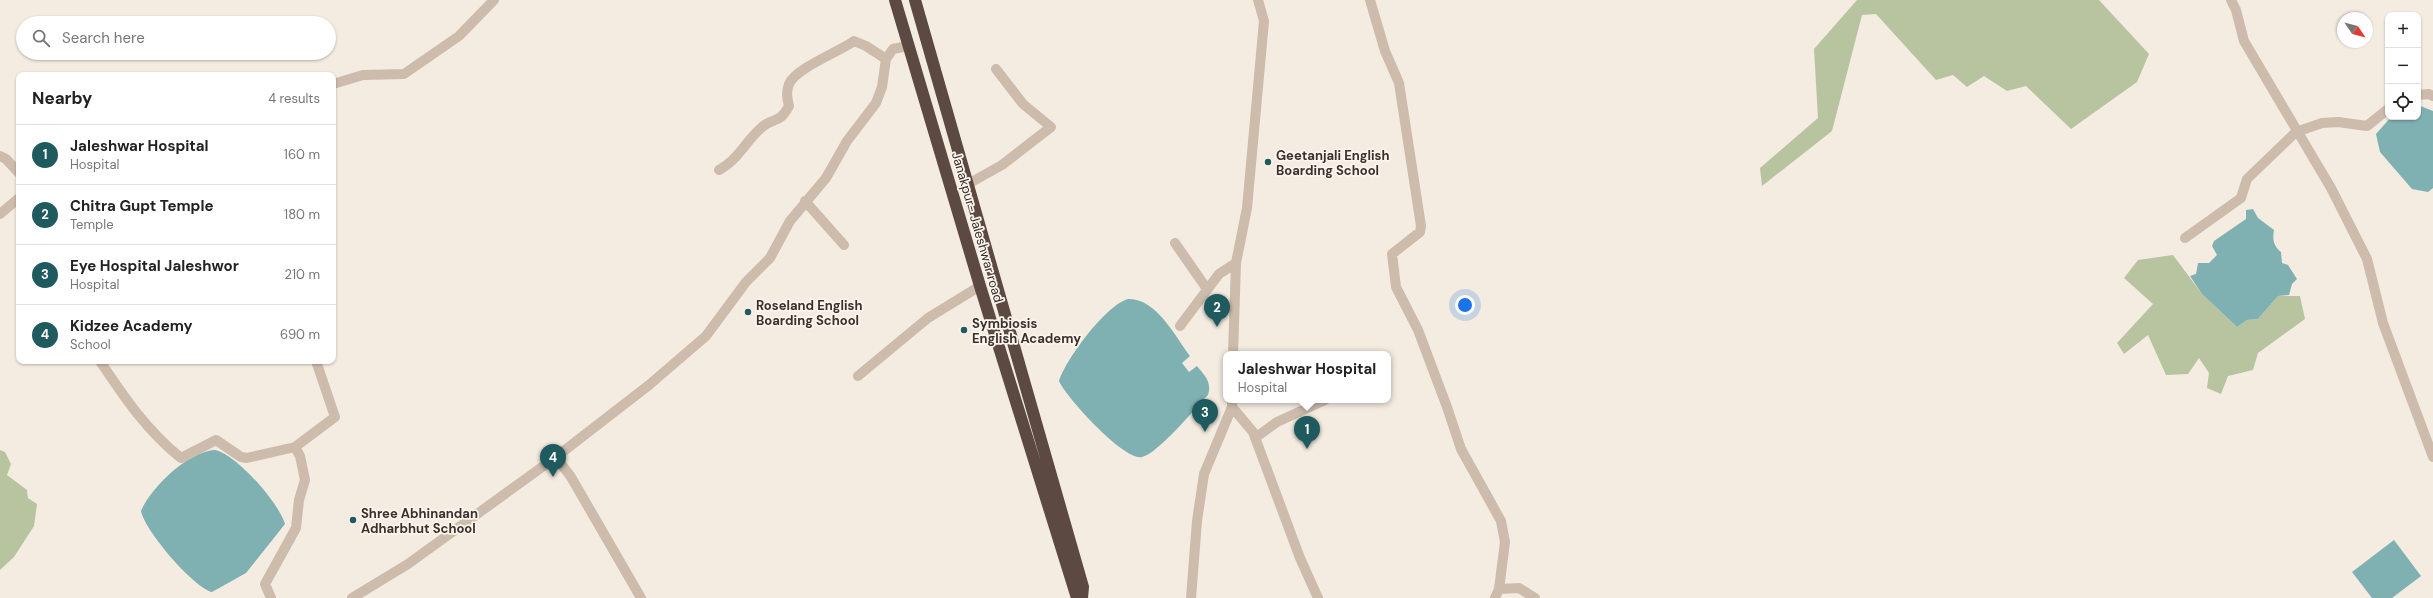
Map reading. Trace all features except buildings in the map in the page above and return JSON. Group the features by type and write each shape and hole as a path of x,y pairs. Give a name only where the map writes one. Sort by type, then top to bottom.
{"highway":[{"name":"Janakpur- Jaleshwar road","path":"895,0 980,286 1077,598"},
{"path":"915,0 1084,587 1082,598"}],"street":[{"path":"336,83 363,75 404,74 459,36 494,0"},
{"path":"1233,351 1236,263 1247,208 1264,21 1258,0"},
{"path":"1370,0 1385,51 1399,84 1421,226 1420,232 1392,254 1396,287 1418,330 1448,407 1461,449 1501,521 1505,542 1497,593 1519,588 1535,598"},
{"path":"2231,0 2236,10 2244,41 2282,103 2296,132 2331,188 2366,259 2383,323 2433,457"},
{"path":"719,170 727,166 762,127 783,117 789,106 787,94 790,83 798,75 854,41 886,59"},
{"path":"352,598 408,564 556,457 649,385 706,336 746,282 772,255 790,221 805,201 826,178 847,141 876,103 882,87 886,59 893,49 908,46"},
{"path":"968,184 1002,165 1051,127 1023,104 996,69"},
{"path":"2421,94 2429,94 2433,96"},
{"path":"2185,238 2241,198 2246,179 2296,132 2322,123 2338,122 2368,126 2385,112"},
{"path":"0,156 6,159 16,170"},
{"path":"0,214 16,201"},
{"path":"805,201 844,245"},
{"path":"1175,243 1207,289"},
{"path":"1180,326 1219,274 1236,263"},
{"path":"858,376 928,318 980,286"},
{"path":"102,364 134,411 161,442 181,458 216,440 241,457 247,458 295,446 335,417 317,364"},
{"path":"1255,438 1277,422 1318,403"},
{"path":"1232,404 1255,438 1318,598"},
{"path":"1191,598 1197,521 1204,474 1232,404"},
{"path":"271,598 265,584 296,528 299,500 305,480 300,456 295,446"},
{"path":"556,457 571,477 641,598"}],"green space":[{"path":"1857,0 2099,0 2149,54 2137,82 2071,129 2026,86 2007,91 1984,76 1967,87 1953,75 1936,80 1876,14 1862,15 1832,131 1762,186 1760,168 1818,118 1814,49"},
{"path":"2173,255 2202,294 2237,327 2247,320 2258,319 2278,296 2300,296 2305,319 2258,353 2253,370 2228,376 2221,394 2207,388 2209,373 2199,358 2188,374 2166,375 2148,335 2124,354 2117,343 2153,304 2124,278 2138,260"},
{"path":"0,450 5,452 11,464 7,475 27,490 28,498 37,504 34,526 14,557 0,570"}],"water":[{"path":"2421,106 2433,111 2433,188 2428,192 2412,189 2380,152 2376,134 2388,120 2421,120"},
{"path":"2253,209 2258,218 2274,230 2274,242 2281,252 2282,263 2288,265 2297,279 2292,284 2289,295 2278,296 2258,319 2247,320 2237,327 2202,294 2190,276 2196,274 2198,263 2209,263 2217,255 2212,246 2214,241 2246,219 2246,210"},
{"path":"1128,299 1138,300 1156,311 1190,356 1182,363 1189,372 1197,366 1207,379 1209,386 1208,395 1176,430 1157,448 1142,457 1134,456 1122,449 1110,439 1072,400 1059,381 1063,371 1078,347 1098,322 1119,303"},
{"path":"215,450 224,453 234,460 256,481 266,492 285,524 246,573 212,592 193,580 171,557 151,531 144,520 141,511 153,491 172,472 183,463 194,457 205,452"},
{"path":"2394,540 2421,576 2392,598 2372,598 2352,572"}],"place":[{"name":"Geetanjali English Boarding School","path":"1268,162"},
{"name":"Roseland English Boarding School","path":"748,312"},
{"name":"Chitra Gupt Temple","path":"1217,327"},
{"name":"Symbiosis English Academy","path":"964,330"},
{"name":"Eye Hospital Jaleshwor","path":"1205,432"},
{"name":"Jaleshwar Hospital","path":"1307,449"},
{"name":"Kidzee Academy","path":"553,477"},
{"name":"Shree Abhinandan Adharbhut School","path":"353,520"}]}
